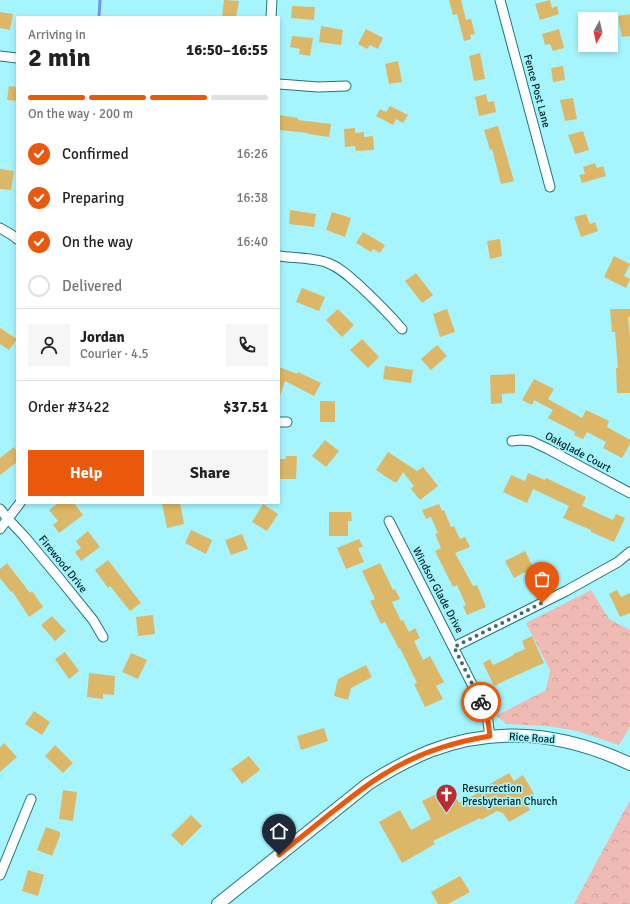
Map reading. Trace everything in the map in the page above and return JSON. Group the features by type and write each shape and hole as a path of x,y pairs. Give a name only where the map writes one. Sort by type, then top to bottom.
{"street":[{"path":"271,16 272,0"},
{"name":"Fence Post Lane","path":"500,0 550,187"},
{"path":"0,56 16,58"},
{"path":"280,84 318,87 346,86"},
{"path":"0,228 12,234 16,238"},
{"path":"280,256 327,262 336,267 375,300 402,329"},
{"name":"Oakglade Court","path":"512,441 521,440 531,442 548,449 630,493"},
{"path":"0,529 19,504"},
{"name":"Firewood Drive","path":"0,509 60,578 93,620 102,637"},
{"name":"Windsor Glade Drive","path":"389,521 487,714 490,736"},
{"path":"454,647 566,591 618,562 630,552"},
{"name":"Rice Road","path":"218,904 368,784 411,759 429,751 458,742 490,736 515,735 543,737 574,743 603,752 630,764"},
{"path":"0,875 31,799"}],"green space":[{"path":"591,590 609,619 630,630 630,726 619,745 577,731 548,726 507,724 496,716 546,690 550,670 526,623"},
{"path":"630,800 630,904 574,904"}],"building":[{"path":"224,0 239,1 236,16 222,16"},
{"path":"449,0 461,0 466,20 471,19 475,34 470,35 471,39 464,41 457,14 453,15"},
{"path":"550,0 552,8 557,6 559,14 540,20 535,4"},
{"path":"292,6 315,7 314,20 291,18"},
{"path":"0,12 13,14 10,30 0,28"},
{"path":"630,14 630,36 622,37 618,16"},
{"path":"321,26 343,30 341,45 319,42"},
{"path":"366,29 383,38 378,49 370,45 367,49 358,44"},
{"path":"559,29 564,48 553,51 550,44 545,45 542,34"},
{"path":"292,36 313,38 310,56 299,54 300,49 290,47"},
{"path":"480,53 485,79 474,81 469,56"},
{"path":"398,61 402,82 389,84 385,64"},
{"path":"563,66 565,80 553,82 551,68"},
{"path":"9,86 16,87 16,101 7,100"},
{"path":"486,94 488,102 494,101 496,112 479,116 475,97"},
{"path":"573,98 577,119 565,121 560,100"},
{"path":"390,106 408,115 403,123 396,119 393,125 376,116 380,109 386,112"},
{"path":"280,115 298,118 298,120 331,124 329,137 280,130"},
{"path":"498,126 514,181 501,184 492,149 490,150 484,130"},
{"path":"355,128 355,133 364,132 364,137 373,136 374,150 356,151 355,146 345,147 344,129"},
{"path":"583,131 589,150 575,154 568,135"},
{"path":"595,163 597,168 603,166 606,176 582,183 579,175 585,174 583,167"},
{"path":"0,169 14,171 11,190 0,189"},
{"path":"290,210 316,214 314,227 289,224"},
{"path":"332,212 351,218 345,237 326,230"},
{"path":"586,214 590,224 595,222 598,231 581,237 574,217"},
{"path":"363,232 385,245 380,253 373,249 371,252 356,243"},
{"path":"500,239 502,256 490,259 487,241"},
{"path":"614,256 630,264 624,276 630,279 626,288 604,277"},
{"path":"416,273 433,295 422,303 405,281"},
{"path":"302,288 325,297 319,311 296,302"},
{"path":"338,309 354,325 342,337 326,320"},
{"path":"447,309 455,332 440,337 433,314"},
{"path":"610,309 630,309 630,317 628,317 630,338 630,393 617,393 616,368 618,368 615,332 612,332"},
{"path":"0,328 16,338 9,350 0,344"},
{"path":"362,339 379,357 368,368 350,350"},
{"path":"437,345 447,356 431,370 421,359"},
{"path":"385,366 413,370 411,383 383,379"},
{"path":"280,367 297,374 298,372 321,383 314,396 285,381 280,396"},
{"path":"515,374 515,393 502,394 502,403 491,404 490,375"},
{"path":"534,379 554,389 548,399 582,418 586,410 609,421 607,427 630,440 630,444 622,458 603,448 606,442 587,432 583,439 574,435 575,432 548,418 553,410 534,400 532,405 522,400"},
{"path":"320,401 335,401 335,422 320,422"},
{"path":"325,440 339,451 326,467 312,456"},
{"path":"14,447 16,450 16,463 0,475 0,458"},
{"path":"388,452 417,471 423,467 438,486 420,500 411,489 414,486 403,472 397,482 394,482 376,470"},
{"path":"286,456 297,456 296,479 280,479 280,459 285,459"},
{"path":"528,473 545,480 546,478 586,497 582,506 613,520 616,514 625,518 614,542 563,518 569,506 533,489 527,503 503,492 511,475 525,481"},
{"path":"57,504 75,504 83,515 59,533 53,525 58,521 49,510"},
{"path":"162,504 180,504 184,524 167,528"},
{"path":"263,504 278,514 267,531 252,522"},
{"path":"439,504 442,511 444,510 451,527 454,526 460,539 465,537 470,547 455,553 473,586 477,585 486,607 467,615 463,606 466,605 457,585 453,587 435,551 441,548 435,534 438,533 431,517 426,519 422,510"},
{"path":"329,512 351,512 352,521 348,521 348,536 329,536"},
{"path":"191,530 212,540 206,554 185,543"},
{"path":"88,531 100,547 81,561 75,552 81,548 76,541"},
{"path":"242,534 248,549 231,555 225,540"},
{"path":"359,539 363,547 358,548 364,562 346,569 337,548"},
{"path":"525,551 537,575 529,579 525,572 514,578 505,561"},
{"path":"108,560 141,603 130,611 110,586 108,588 95,570"},
{"path":"7,563 30,593 32,591 43,607 29,617 12,591 11,592 0,578 0,569"},
{"path":"380,563 393,590 395,589 400,599 392,602 401,621 403,620 409,632 415,628 420,638 414,641 423,660 430,656 444,682 436,686 443,699 425,707 414,684 417,683 400,648 399,649 385,622 381,624 370,601 375,599 362,571"},
{"path":"617,590 621,597 630,593 630,613 620,617 609,594"},
{"path":"153,615 155,634 138,636 136,617"},
{"path":"52,616 66,631 55,641 41,625"},
{"path":"532,636 544,663 494,686 483,663 490,659 493,665 525,649 522,641"},
{"path":"65,652 79,671 69,679 55,659"},
{"path":"131,653 147,660 138,679 122,672"},
{"path":"366,665 372,677 351,688 348,700 334,696 338,679"},
{"path":"89,673 115,676 114,695 103,694 103,699 87,697"},
{"path":"34,711 50,722 42,735 25,724"},
{"path":"324,728 328,741 301,750 297,736"},
{"path":"4,743 17,757 0,772 0,747"},
{"path":"55,745 73,763 63,773 45,756"},
{"path":"249,756 260,770 242,784 231,769"},
{"path":"509,773 514,781 523,775 534,794 524,800 530,810 509,822 503,813 497,811 481,820 480,818 433,841 435,844 402,863 379,822 400,810 411,830 431,819 422,801 451,787 459,803 489,787 488,785"},
{"path":"63,790 77,792 73,821 59,819"},
{"path":"191,815 202,826 182,846 171,835"},
{"path":"46,827 60,832 60,836 52,856 37,850"},
{"path":"28,870 44,875 38,896 22,891"},
{"path":"460,876 470,892 448,904 438,904 431,892"}],"waterway":[{"path":"99,16 100,0"}],"way so far":[{"path":"481,702 454,647 542,603"}],"place":[{"name":"Resurrection Presbyterian Church","path":"446,814"}],"route":[{"path":"279,855 347,800 387,772 429,751 458,742 490,736 487,714 481,702"}]}
